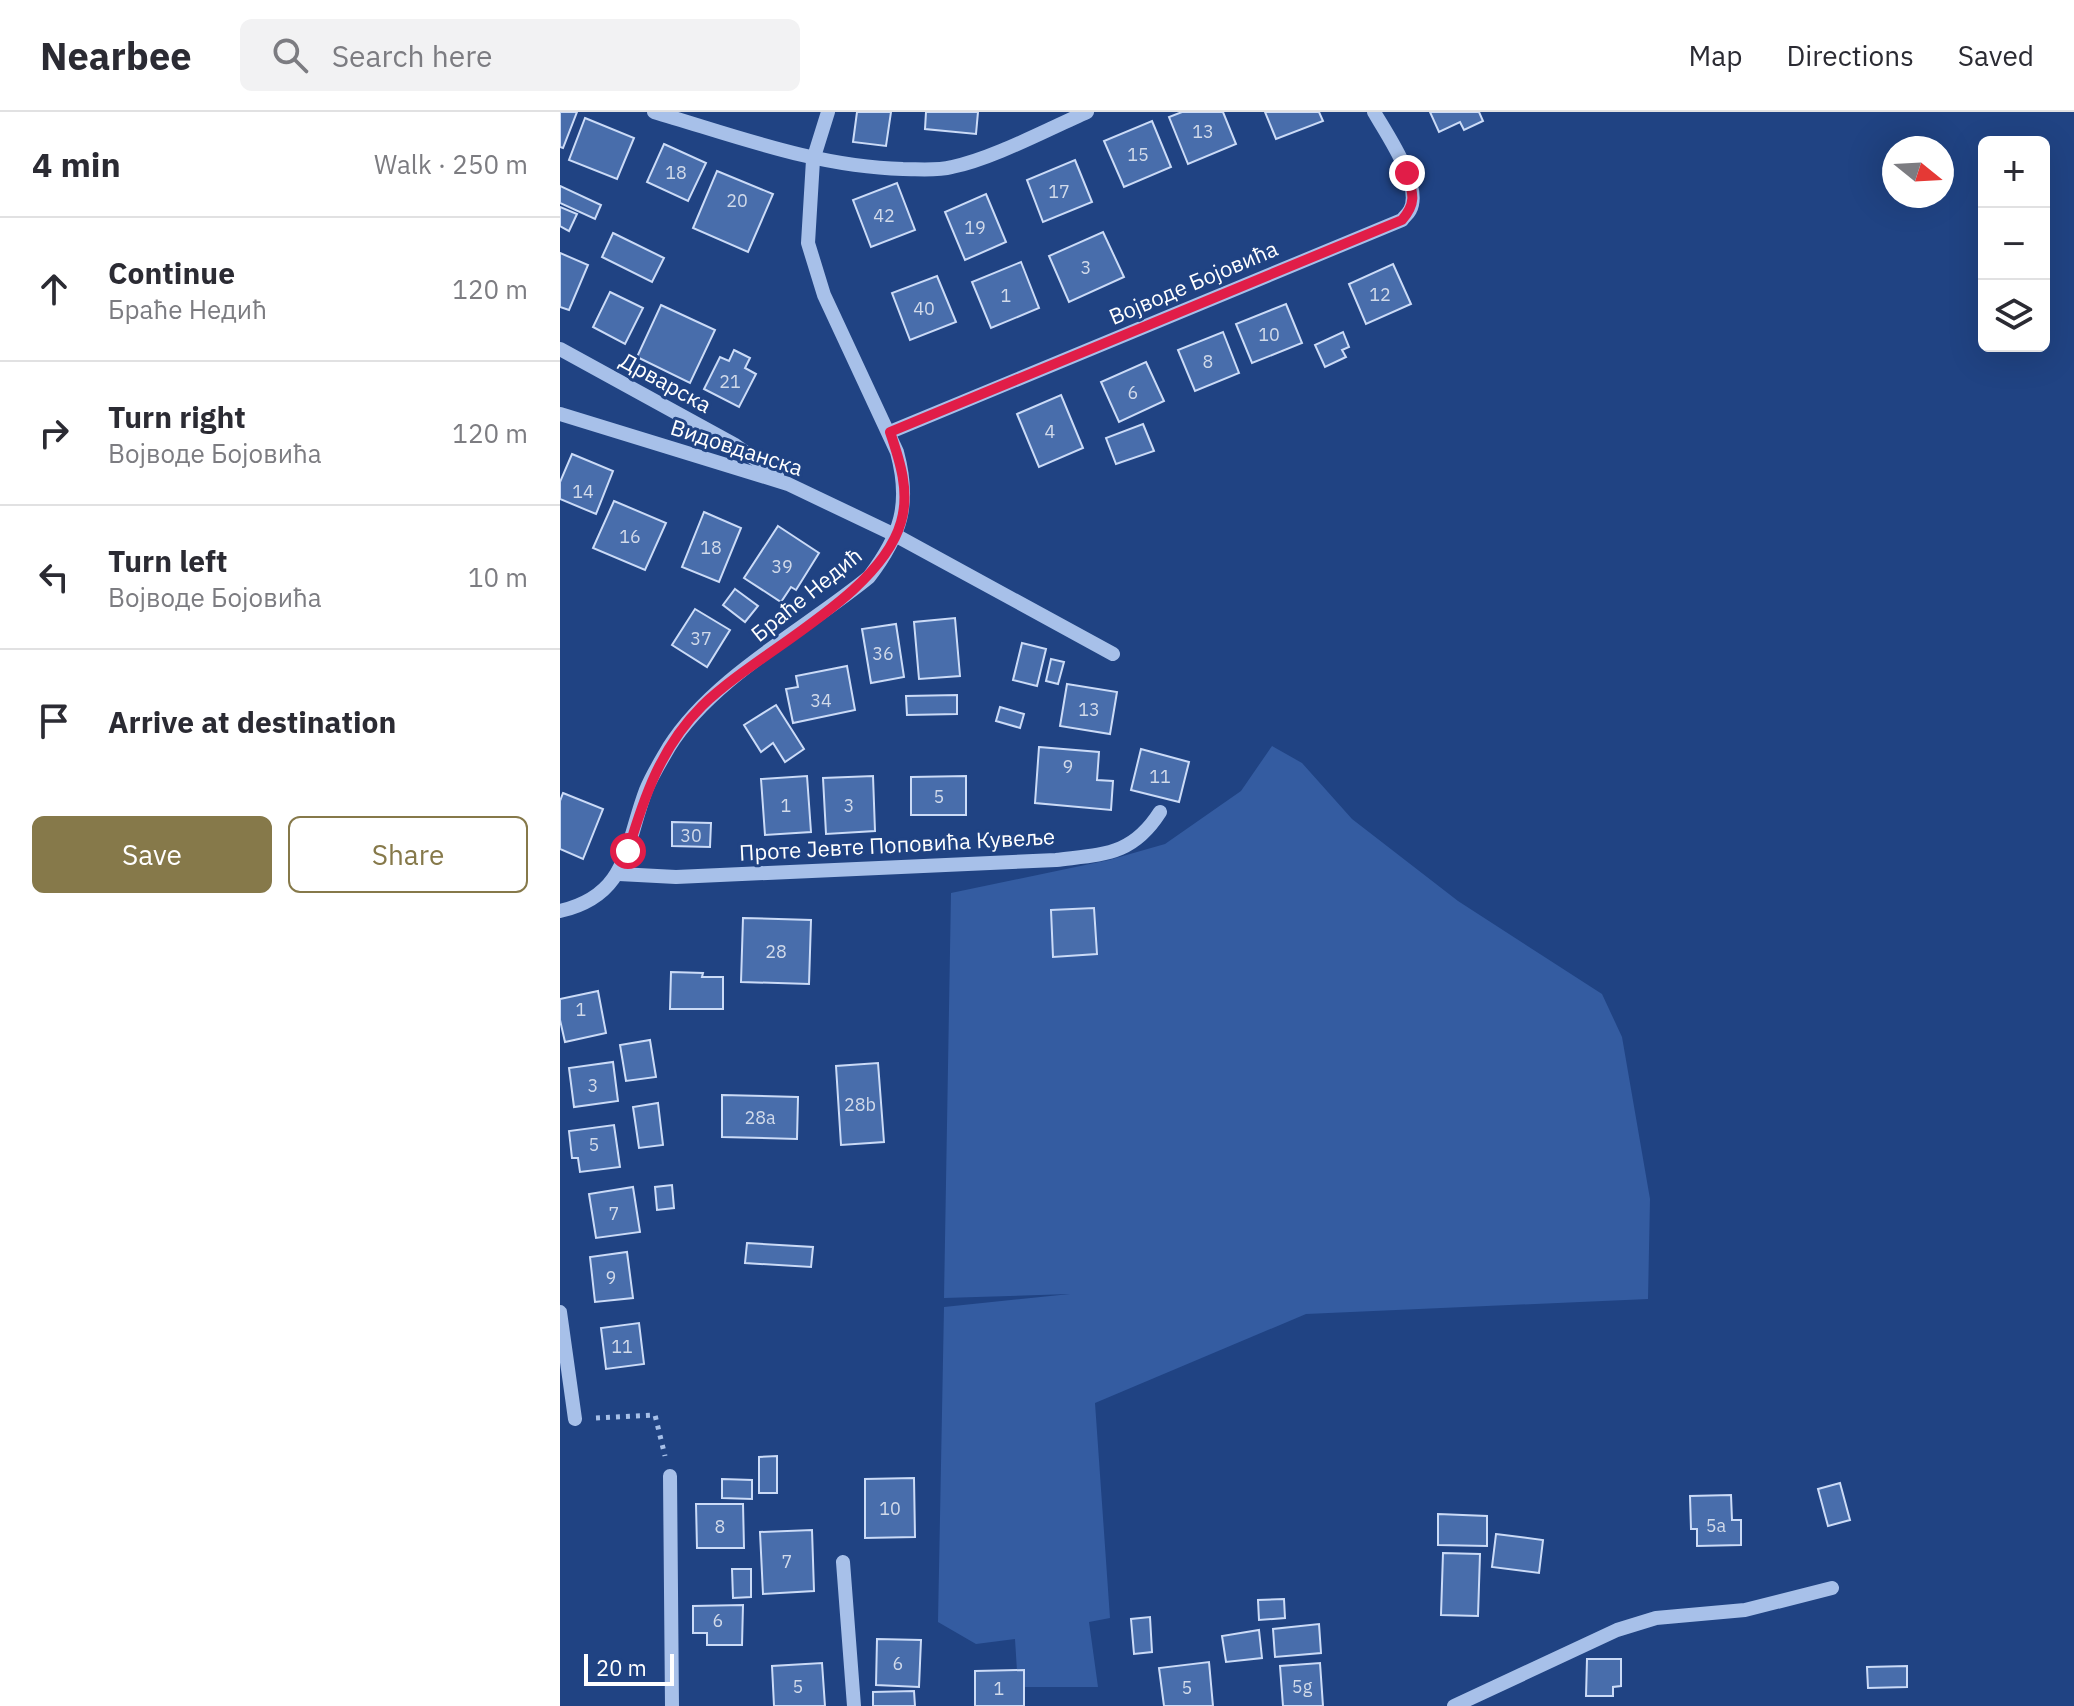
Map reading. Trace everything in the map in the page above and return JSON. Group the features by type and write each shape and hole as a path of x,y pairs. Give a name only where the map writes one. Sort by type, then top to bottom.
{"street":[{"path":"654,112 813,160 889,168 951,168 1087,112"},
{"name":"Браће Недић","path":"619,874 646,790 672,743 701,707 742,671 869,577 884,558 902,521 903,475 890,432 824,295 811,261 807,225 813,160 828,112"},
{"name":"Војводе Бојовића","path":"890,432 1402,220 1411,209 1413,193 1407,173 1374,112"},
{"name":"Дрварска","path":"560,349 735,445 788,484"},
{"name":"Видовданска","path":"560,414 788,484 895,535"},
{"path":"895,535 1113,654"},
{"name":"Проте Јевте Поповића Кувеље","path":"619,874 676,877 1056,860 1114,853 1137,841 1160,812"},
{"path":"560,911 593,898 619,874"},
{"path":"560,1312 575,1419"},
{"path":"670,1476 672,1706"},
{"path":"843,1562 854,1706"},
{"path":"1454,1706 1617,1630 1656,1618 1745,1610 1832,1588"}],"path":[{"path":"575,1419 655,1415 670,1476"}],"shaded area":[{"path":"1272,746 1302,763 1352,819 1458,901 1602,994 1622,1037 1650,1199 1648,1299 1306,1314 1095,1403 1110,1618 1089,1622 1098,1687 1018,1687 1015,1639 976,1644 938,1622 944,1307 1070,1294 944,1298 951,893 1109,860 1165,844 1241,791"}],"building":[{"path":"560,112 577,112 563,148 560,147"},
{"path":"857,112 891,112 886,146 853,142"},
{"path":"926,112 978,112 976,134 925,129"},
{"path":"1182,112 1223,112 1236,144 1188,164 1169,117"},
{"path":"1265,112 1319,112 1323,121 1276,139"},
{"path":"1430,112 1479,112 1483,121 1464,130 1460,122 1439,132"},
{"path":"585,118 634,138 617,179 569,160"},
{"path":"1152,121 1171,167 1124,187 1104,141"},
{"path":"664,144 706,163 688,201 647,182"},
{"path":"1075,160 1092,202 1043,222 1027,180"},
{"path":"717,171 773,194 748,252 693,228"},
{"path":"897,183 915,230 871,247 853,200"},
{"path":"560,186 601,205 595,219 560,203"},
{"path":"986,194 1006,242 965,260 945,212"},
{"path":"560,207 577,214 569,231 560,226"},
{"path":"1103,232 1124,277 1069,302 1049,256"},
{"path":"613,233 664,258 652,282 602,257"},
{"path":"560,253 588,265 569,310 560,307"},
{"path":"1021,262 1039,308 991,328 972,282"},
{"path":"1393,264 1411,304 1366,324 1349,284"},
{"path":"937,276 956,322 910,340 892,293"},
{"path":"610,292 643,308 625,344 593,327"},
{"path":"1286,304 1302,343 1252,363 1236,324"},
{"path":"661,305 715,330 690,383 637,357"},
{"path":"1223,332 1239,373 1195,391 1178,350"},
{"path":"1343,332 1349,347 1342,350 1346,357 1325,367 1315,345"},
{"path":"734,350 750,358 745,368 756,374 739,407 704,389 720,357 729,361"},
{"path":"1146,362 1164,401 1119,422 1101,382"},
{"path":"1061,395 1083,448 1039,467 1017,414"},
{"path":"1143,424 1154,451 1116,464 1106,438"},
{"path":"572,454 613,471 596,514 560,499 560,482"},
{"path":"614,501 666,523 645,570 593,548"},
{"path":"704,512 741,528 719,582 682,567"},
{"path":"778,526 819,553 796,590 791,587 781,602 744,578"},
{"path":"735,589 758,606 745,622 723,605"},
{"path":"695,609 730,630 707,667 672,645"},
{"path":"955,618 960,676 919,679 914,622"},
{"path":"896,624 904,677 871,683 862,629"},
{"path":"1022,643 1046,649 1037,686 1013,680"},
{"path":"1051,659 1064,662 1058,684 1046,681"},
{"path":"847,666 855,710 793,723 786,689 798,687 796,676"},
{"path":"1067,684 1117,692 1110,734 1060,726"},
{"path":"957,695 957,714 907,715 906,696"},
{"path":"776,705 804,749 785,762 773,743 761,752 744,725"},
{"path":"1000,707 1024,714 1020,728 996,721"},
{"path":"1039,747 1099,752 1097,780 1113,781 1111,810 1035,803"},
{"path":"1141,749 1189,762 1179,802 1131,790"},
{"path":"807,776 811,832 765,835 761,779"},
{"path":"873,776 875,831 826,834 823,778"},
{"path":"966,776 966,815 911,815 911,777"},
{"path":"563,793 603,809 583,859 560,849 560,801"},
{"path":"672,822 711,823 710,847 672,846"},
{"path":"1094,908 1097,954 1053,957 1051,910"},
{"path":"743,918 811,920 809,984 741,982"},
{"path":"671,972 723,977 723,1009 670,1009"},
{"path":"598,991 606,1033 565,1042 560,1020 560,999"},
{"path":"650,1040 656,1077 626,1081 620,1045"},
{"path":"613,1062 618,1101 574,1107 569,1068"},
{"path":"878,1063 884,1142 841,1145 836,1066"},
{"path":"722,1095 798,1097 797,1139 722,1137"},
{"path":"658,1103 663,1145 639,1148 633,1107"},
{"path":"614,1125 620,1167 580,1172 578,1158 572,1158 569,1131"},
{"path":"672,1185 674,1208 657,1210 655,1187"},
{"path":"633,1187 640,1232 596,1238 589,1194"},
{"path":"747,1243 813,1247 811,1267 745,1263"},
{"path":"627,1252 633,1298 595,1302 590,1257"},
{"path":"639,1323 644,1364 606,1369 601,1328"},
{"path":"777,1456 777,1493 759,1493 759,1457"},
{"path":"914,1478 915,1537 865,1538 865,1479"},
{"path":"722,1479 752,1480 752,1499 722,1498"},
{"path":"1840,1483 1850,1520 1828,1526 1818,1489"},
{"path":"1731,1495 1732,1520 1741,1520 1741,1545 1697,1546 1697,1529 1691,1529 1690,1496"},
{"path":"696,1504 743,1504 744,1548 697,1548"},
{"path":"1438,1514 1487,1516 1487,1546 1438,1545"},
{"path":"812,1530 814,1591 763,1594 760,1532"},
{"path":"1496,1534 1543,1540 1539,1573 1492,1567"},
{"path":"1443,1553 1480,1554 1478,1616 1441,1615"},
{"path":"732,1569 751,1569 751,1597 733,1598"},
{"path":"1284,1599 1285,1618 1259,1620 1258,1600"},
{"path":"743,1605 742,1645 707,1645 707,1633 693,1633 693,1606"},
{"path":"1150,1617 1152,1652 1134,1654 1131,1619"},
{"path":"1319,1624 1321,1653 1275,1657 1273,1629"},
{"path":"1259,1630 1262,1658 1226,1662 1222,1636"},
{"path":"877,1639 921,1640 919,1687 876,1685"},
{"path":"1587,1659 1621,1659 1621,1686 1613,1687 1613,1696 1586,1696"},
{"path":"1209,1662 1213,1706 1164,1706 1159,1668"},
{"path":"822,1663 825,1706 774,1706 772,1666"},
{"path":"1320,1663 1323,1706 1283,1706 1280,1666"},
{"path":"1907,1666 1907,1687 1868,1688 1867,1667"},
{"path":"1024,1670 1024,1706 975,1706 975,1671"},
{"path":"914,1691 915,1706 873,1706 873,1692"}],"route":[{"path":"628,851 646,790 657,768 672,743 701,707 742,671 841,600 869,577 884,558 902,521 904,490 903,475 890,432 1402,220 1411,209 1413,193 1407,173"}]}
